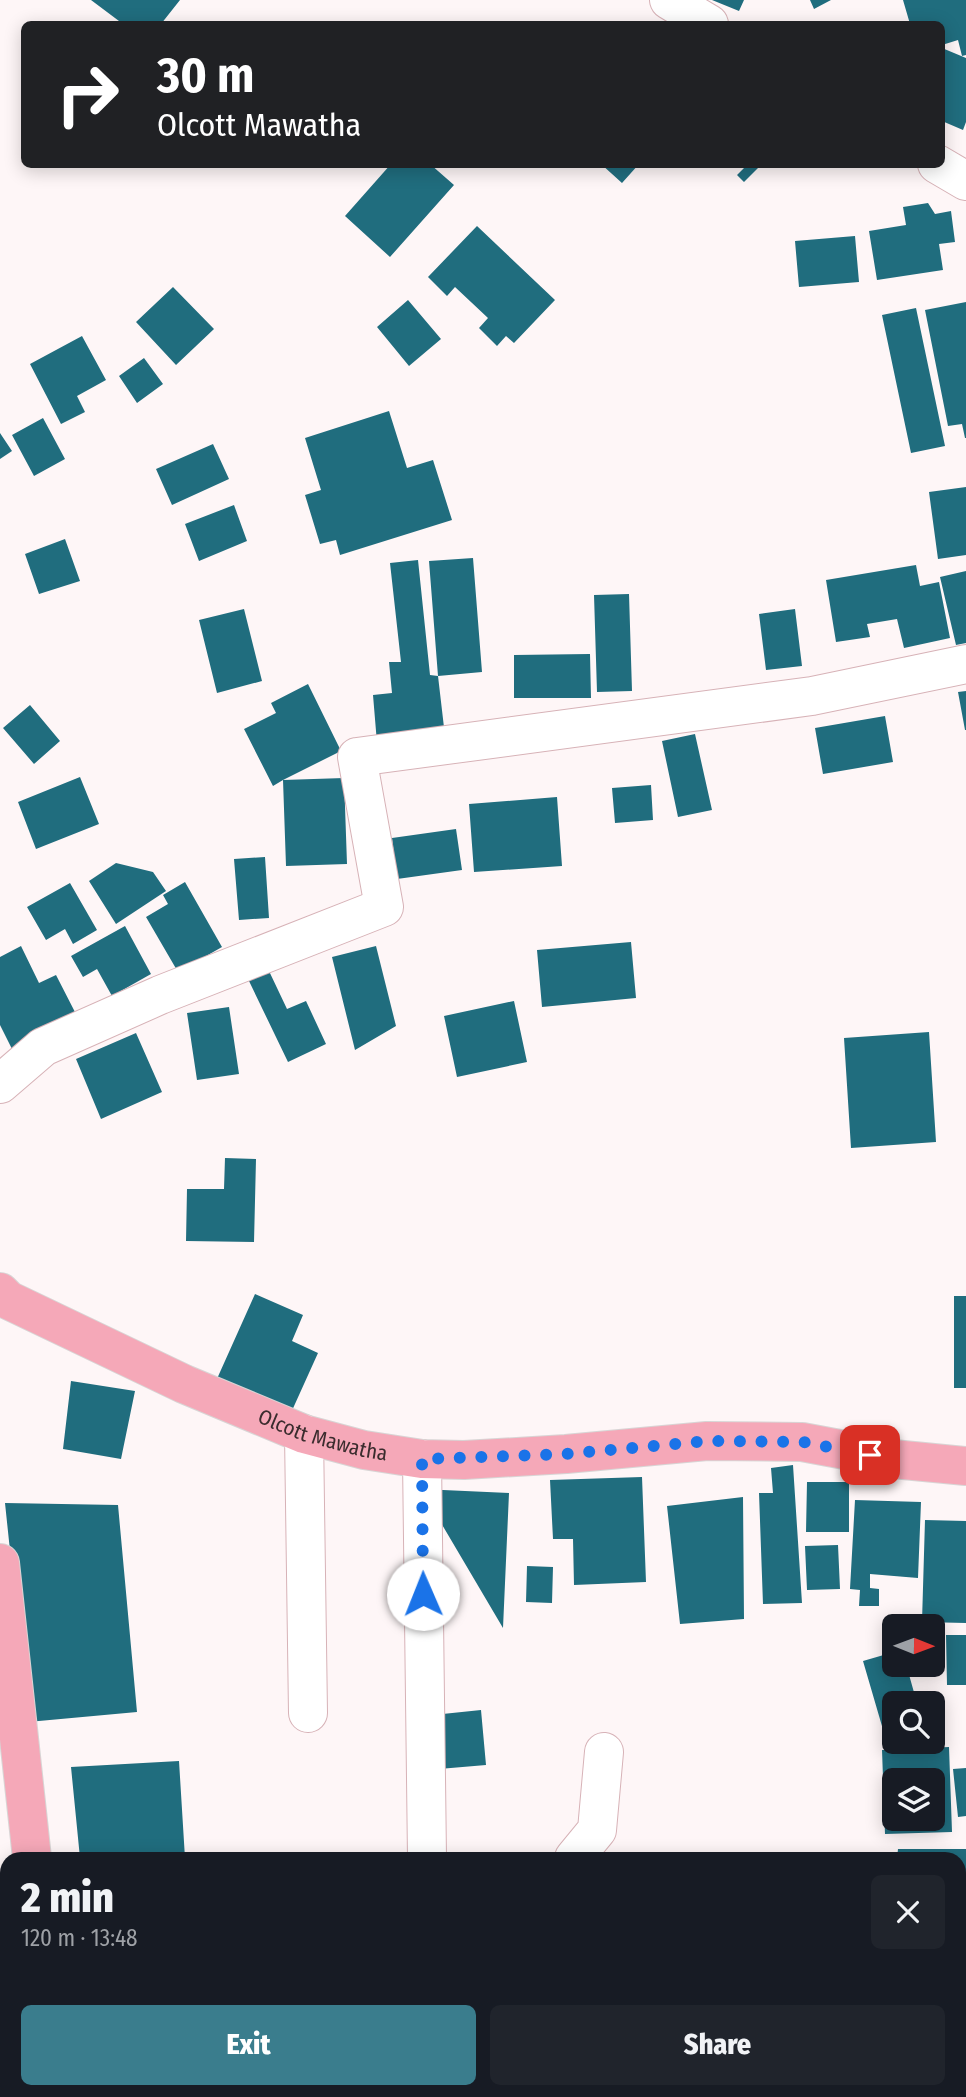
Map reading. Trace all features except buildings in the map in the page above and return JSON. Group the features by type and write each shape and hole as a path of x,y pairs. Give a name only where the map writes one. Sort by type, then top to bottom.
{"main road":[{"name":"Olcott Mawatha","path":"3,1305 304,1434 364,1450 422,1459 566,1454 707,1441 803,1442 893,1459 966,1466"},
{"path":"0,1563 32,1852"}],"street":[{"path":"669,0 704,21"},
{"path":"944,168 966,181"},
{"path":"0,1084 43,1046 160,995 384,907 357,757 812,696 966,664"},
{"path":"304,1434 308,1713"},
{"path":"422,1459 427,1852"},
{"path":"579,1852 597,1830 604,1752"}],"route":[{"path":"423,1594 422,1459 464,1460 566,1454 707,1441 803,1442 870,1455"}]}
